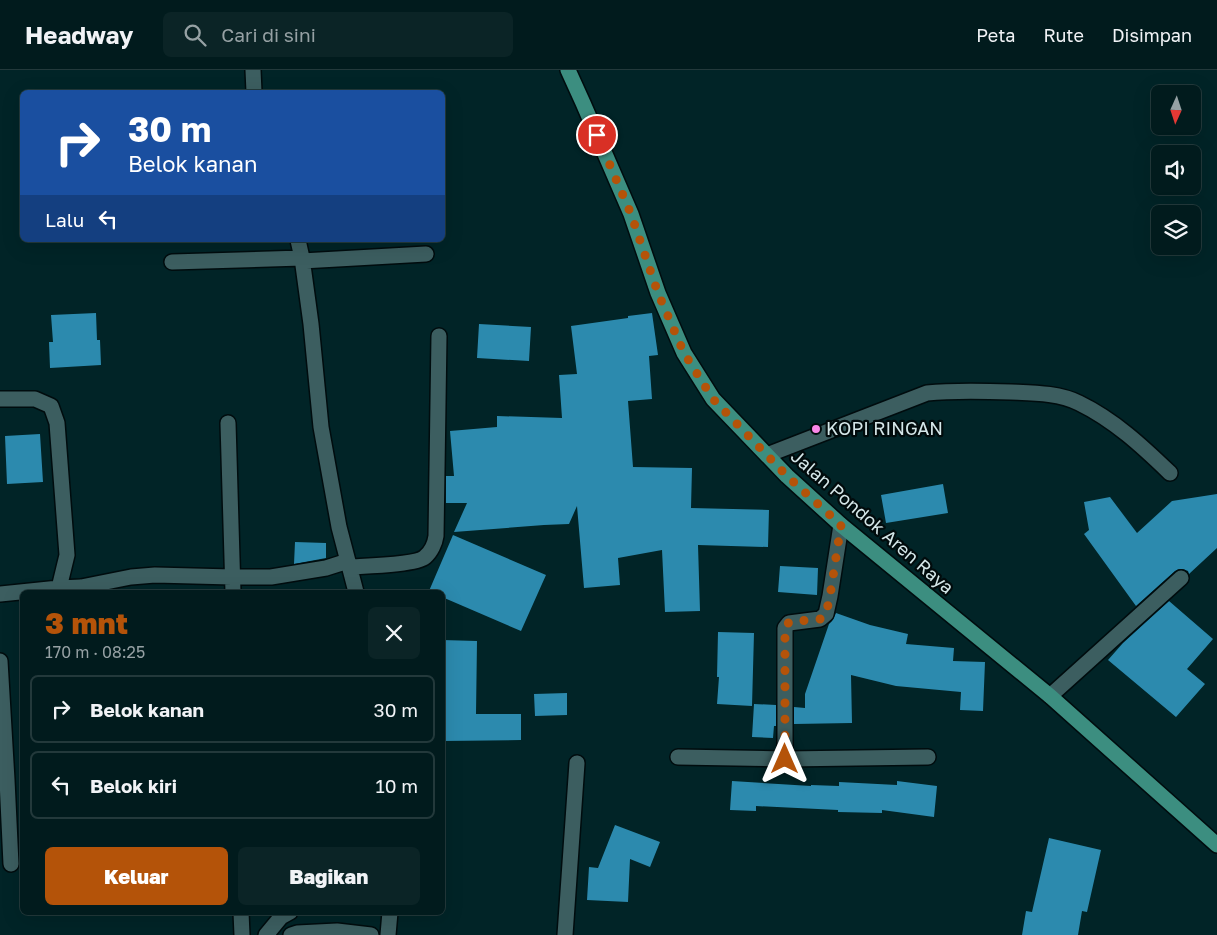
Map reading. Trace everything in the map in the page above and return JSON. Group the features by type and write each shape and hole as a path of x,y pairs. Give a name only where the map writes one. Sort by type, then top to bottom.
{"main road":[{"name":"Jalan Pondok Aren Raya","path":"568,70 631,214 658,293 684,353 713,399 787,476 841,525 1050,696 1217,845"}],"street":[{"path":"253,70 254,90"},
{"path":"298,242 311,324 321,427 339,527 356,590"},
{"path":"172,262 302,260 426,254"},
{"path":"39,590 81,587 131,577 156,575 271,577 349,564 414,562 425,558 435,543 436,536 439,336"},
{"path":"767,455 927,393 977,390 1046,394 1078,403 1112,422 1140,444 1170,472"},
{"path":"0,399 35,399 51,406 57,423 67,555 59,588"},
{"path":"228,423 233,590"},
{"path":"785,759 785,628 789,622 820,619 826,614 841,525"},
{"path":"1050,696 1181,578"},
{"path":"0,594 20,592"},
{"path":"0,661 4,781 11,864"},
{"path":"678,757 785,759 928,758"},
{"path":"565,935 577,763"},
{"path":"241,915 242,935"},
{"path":"266,935 285,915"},
{"path":"388,935 390,915"},
{"path":"291,935 337,931 371,935"}],"building":[{"path":"96,313 97,340 100,340 101,365 50,368 49,342 53,342 51,315"},
{"path":"652,313 658,355 649,356 652,399 628,401 633,467 692,468 691,508 769,510 768,547 698,545 700,611 665,612 662,550 618,558 620,585 584,588 577,506 569,524 454,532 467,503 446,503 446,476 454,476 450,431 497,427 497,416 562,418 559,375 577,374 571,326"},
{"path":"479,324 531,327 529,361 477,358"},
{"path":"40,434 43,482 7,484 5,436"},
{"path":"943,484 948,513 886,523 881,495"},
{"path":"1217,494 1217,548 1189,574 1188,571 1183,569 1175,571 1136,606 1084,534 1089,530 1084,502 1110,497 1137,533 1172,501"},
{"path":"453,535 546,575 521,631 445,598 445,590 429,590"},
{"path":"295,542 326,543 326,558 294,564"},
{"path":"780,566 818,568 817,595 778,592"},
{"path":"1169,601 1213,639 1187,669 1205,684 1176,717 1108,660 1123,643"},
{"path":"836,613 870,625 908,634 906,644 954,648 953,661 985,662 983,711 960,710 961,692 896,686 851,675 852,723 794,724 794,707 805,708 805,694 829,624"},
{"path":"718,632 754,633 752,706 717,704 719,677 717,677"},
{"path":"445,640 477,641 476,714 521,714 521,740 445,741"},
{"path":"567,693 567,715 535,716 534,694"},
{"path":"754,704 776,705 776,726 774,726 773,738 752,737"},
{"path":"732,781 839,786 839,782 897,785 897,781 937,786 934,817 882,810 882,813 838,812 838,810 756,806 756,811 730,810"},
{"path":"615,825 660,842 650,867 630,859 628,902 587,900 589,867 598,868"},
{"path":"1049,838 1101,850 1087,912 1082,911 1078,935 1022,935 1026,911 1032,912"}],"place":[{"name":"KOPI RINGAN","path":"816,429"}],"route":[{"path":"597,135 631,214 658,293 684,353 713,399 787,476 841,525 826,614 820,619 789,622 785,628 785,759"}]}
